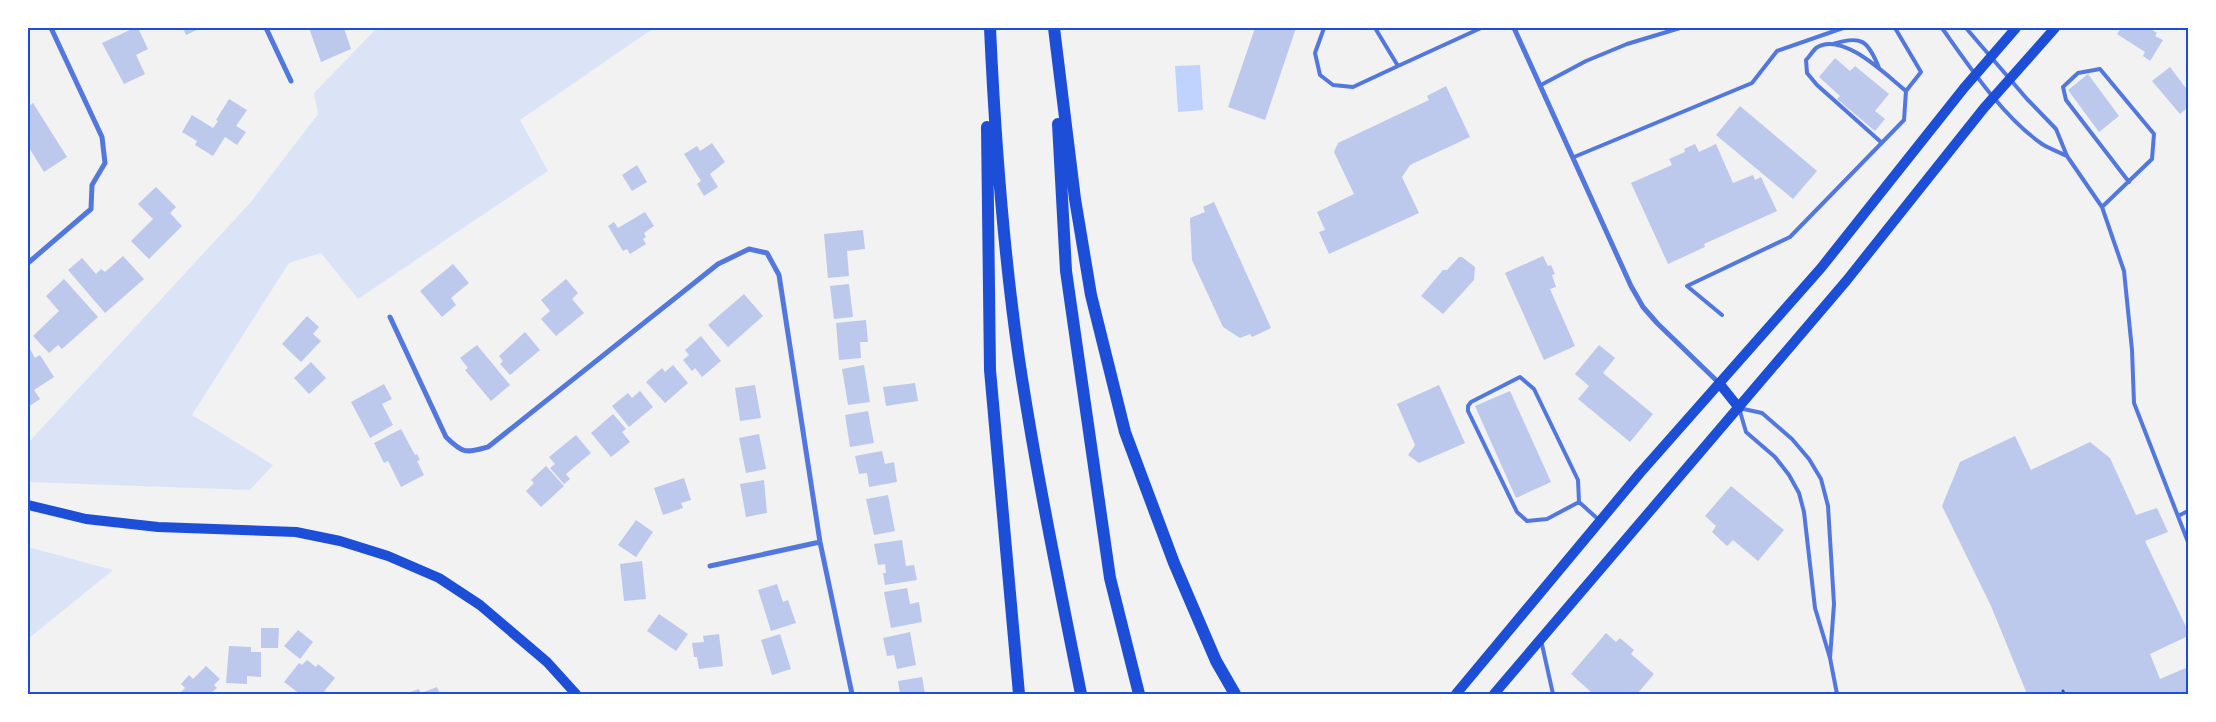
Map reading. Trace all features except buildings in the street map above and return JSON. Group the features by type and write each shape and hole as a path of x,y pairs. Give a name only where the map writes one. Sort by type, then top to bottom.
{"highway":[{"path":"989,28 987,190 990,370 1019,694"},
{"path":"989,28 997,166 1019,358 1049,531 1081,694"},
{"path":"1053,28 1066,271 1110,578 1139,694"},
{"path":"1053,28 1075,199 1091,295 1125,432 1182,580 1216,660 1235,694"}],"main road":[{"path":"1456,694 1600,520 1821,268 1976,74 2016,28"},
{"path":"1494,694 1847,280 1994,97 2055,28"},
{"path":"1719,383 1739,408"},
{"path":"28,505 86,519 158,528 296,532 340,541 388,556 439,578 480,605 547,662 576,694"}],"street":[{"path":"28,263 91,209 92,185 105,163 102,137 51,28"},
{"path":"266,28 290,81"},
{"path":"1514,28 1643,307 1719,383"},
{"path":"390,317 446,437 460,451 471,452 488,447 718,264 749,249 767,252 779,275 820,542 852,694"},
{"path":"710,566 820,542"}],"lane":[{"path":"1324,28 1315,53 1320,75 1333,85 1353,87 1481,28"},
{"path":"1375,28 1398,66"},
{"path":"1541,85 1586,61 1626,44 1680,28"},
{"path":"1574,157 1752,82 1777,52 1843,28"},
{"path":"1722,315 1687,286 1790,237 1904,120 1906,91 1921,72 1895,28"},
{"path":"1942,28 1994,97 2042,144 2067,156"},
{"path":"1966,28 2056,128 2067,156 2102,207 2124,272 2132,350 2134,403 2188,542"},
{"path":"1879,70 1869,46 1860,40 1850,38 1817,48 1806,60 1807,73 1816,85 1882,143"},
{"path":"1832,44 1844,47 1862,56 1906,91"},
{"path":"2102,207 2129,182 2152,159 2154,134 2100,69 2078,73 2063,87 2066,100 2129,182"},
{"path":"1520,378 1534,389 1578,480 1578,502 1547,519 1527,521 1516,512 1468,411 1468,406 1471,402 1520,378"},
{"path":"1830,658 1834,604 1828,506 1821,479 1809,459 1792,439 1762,413 1739,408 1746,432 1775,457 1799,493 1804,512 1815,608 1830,658 1837,694"},
{"path":"1578,502 1600,520"},
{"path":"2178,516 2188,512"},
{"path":"1541,639 1553,694"}],"shaded area":[{"path":"377,28 654,28 520,120 548,171 358,299 321,253 289,263 192,415 273,465 250,490 28,482 28,443 250,203 318,114 314,93"},
{"path":"28,547 113,570 28,639"}],"water":[{"path":"1200,65 1203,110 1178,112 1175,66"}]}
